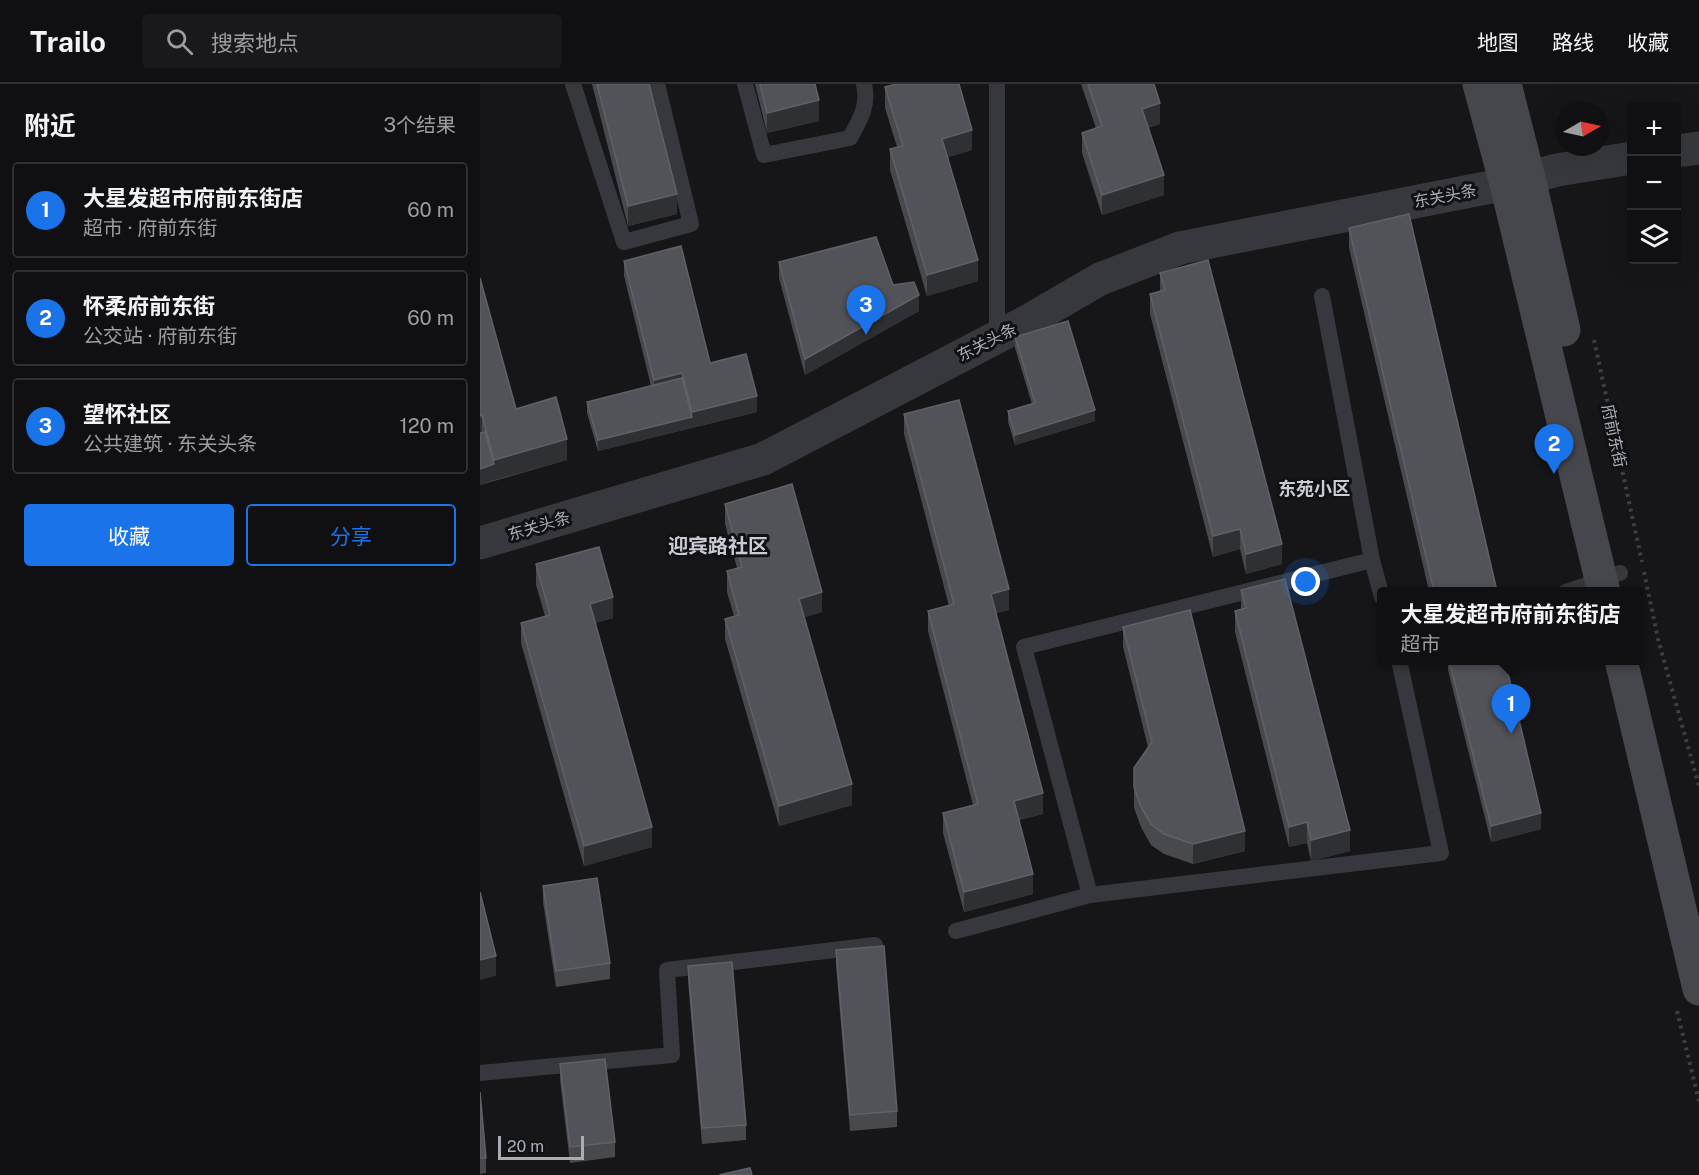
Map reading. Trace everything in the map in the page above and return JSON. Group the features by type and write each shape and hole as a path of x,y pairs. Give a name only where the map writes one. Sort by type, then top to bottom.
{"main road":[{"name":"府前东街","path":"1479,84 1517,181"},
{"name":"府前东街","path":"1505,84 1517,181 1612,584"},
{"path":"1621,665 1699,989"},
{"path":"1642,665 1699,902"}],"street":[{"path":"1681,150 1699,148"},
{"name":"东关头条","path":"480,543 763,459 997,337 1100,279 1180,248 1517,181 1557,170 1627,159"}],"lane":[{"path":"573,84 624,242 691,224 657,84"},
{"path":"745,84 764,155 850,138 864,112 866,95 864,84"},
{"path":"997,84 997,337"},
{"path":"1322,296 1372,560 1379,587"},
{"path":"1090,895 1024,646 1372,560"},
{"path":"1592,587 1612,584"},
{"path":"956,931 1090,895 1441,853 1405,665"},
{"path":"480,1073 672,1055 667,970 875,945"}],"path":[{"name":"府前东街","path":"1592,334 1658,639 1699,786"}],"building":[{"path":"597,84 649,84 677,194 628,206"},
{"path":"760,84 815,84 819,100 767,113"},
{"path":"896,84 959,84 972,130 942,139 978,260 927,275 890,149 903,146 885,87"},
{"path":"1088,84 1154,84 1160,103 1142,109 1164,175 1102,195 1082,133 1102,126"},
{"path":"1409,214 1496,587 1433,587 1349,228"},
{"path":"876,237 893,285 914,282 919,295 805,359 779,262"},
{"path":"681,246 710,363 746,354 757,396 692,412 682,373 654,380 624,261"},
{"path":"1208,260 1282,544 1246,554 1240,529 1213,536 1150,294 1165,290 1160,273"},
{"path":"480,278 516,409 556,397 567,439 494,460 482,415 480,416"},
{"path":"1068,321 1095,410 1015,435 1008,411 1035,403 1015,337"},
{"path":"682,378 692,417 598,440 587,402"},
{"path":"959,400 1009,589 991,594 1043,793 1014,801 1033,874 964,892 943,813 978,804 928,611 954,604 904,414"},
{"path":"485,432 494,464 480,469 480,433"},
{"path":"792,484 822,592 799,599 852,784 779,806 725,619 739,615 727,571 742,567 725,504"},
{"path":"599,547 613,597 590,604 652,827 584,846 521,623 550,615 536,564"},
{"path":"1285,579 1350,830 1311,840 1307,822 1289,827 1235,611 1246,608 1241,590"},
{"path":"1190,610 1245,831 1193,844 1164,834 1151,824 1141,807 1134,787 1134,768 1152,742 1123,627"},
{"path":"1450,665 1506,665 1541,813 1491,826"},
{"path":"597,878 610,963 556,971 543,886"},
{"path":"480,892 496,956 480,960"},
{"path":"884,946 897,1111 850,1115 836,950"},
{"path":"732,962 746,1125 702,1128 688,966"},
{"path":"605,1059 615,1142 570,1147 560,1064"},
{"path":"480,1092 486,1158 480,1158"},
{"path":"750,1168 752,1175 719,1175"}],"place":[{"name":"望怀社区","path":"866,335"},
{"name":"怀柔府前东街","path":"1554,474"},
{"name":"大星发超市府前东街店","path":"1511,734"}],"district":[{"name":"东苑小区","path":"1314,488"},
{"name":"迎宾路社区","path":"718,546"}]}
